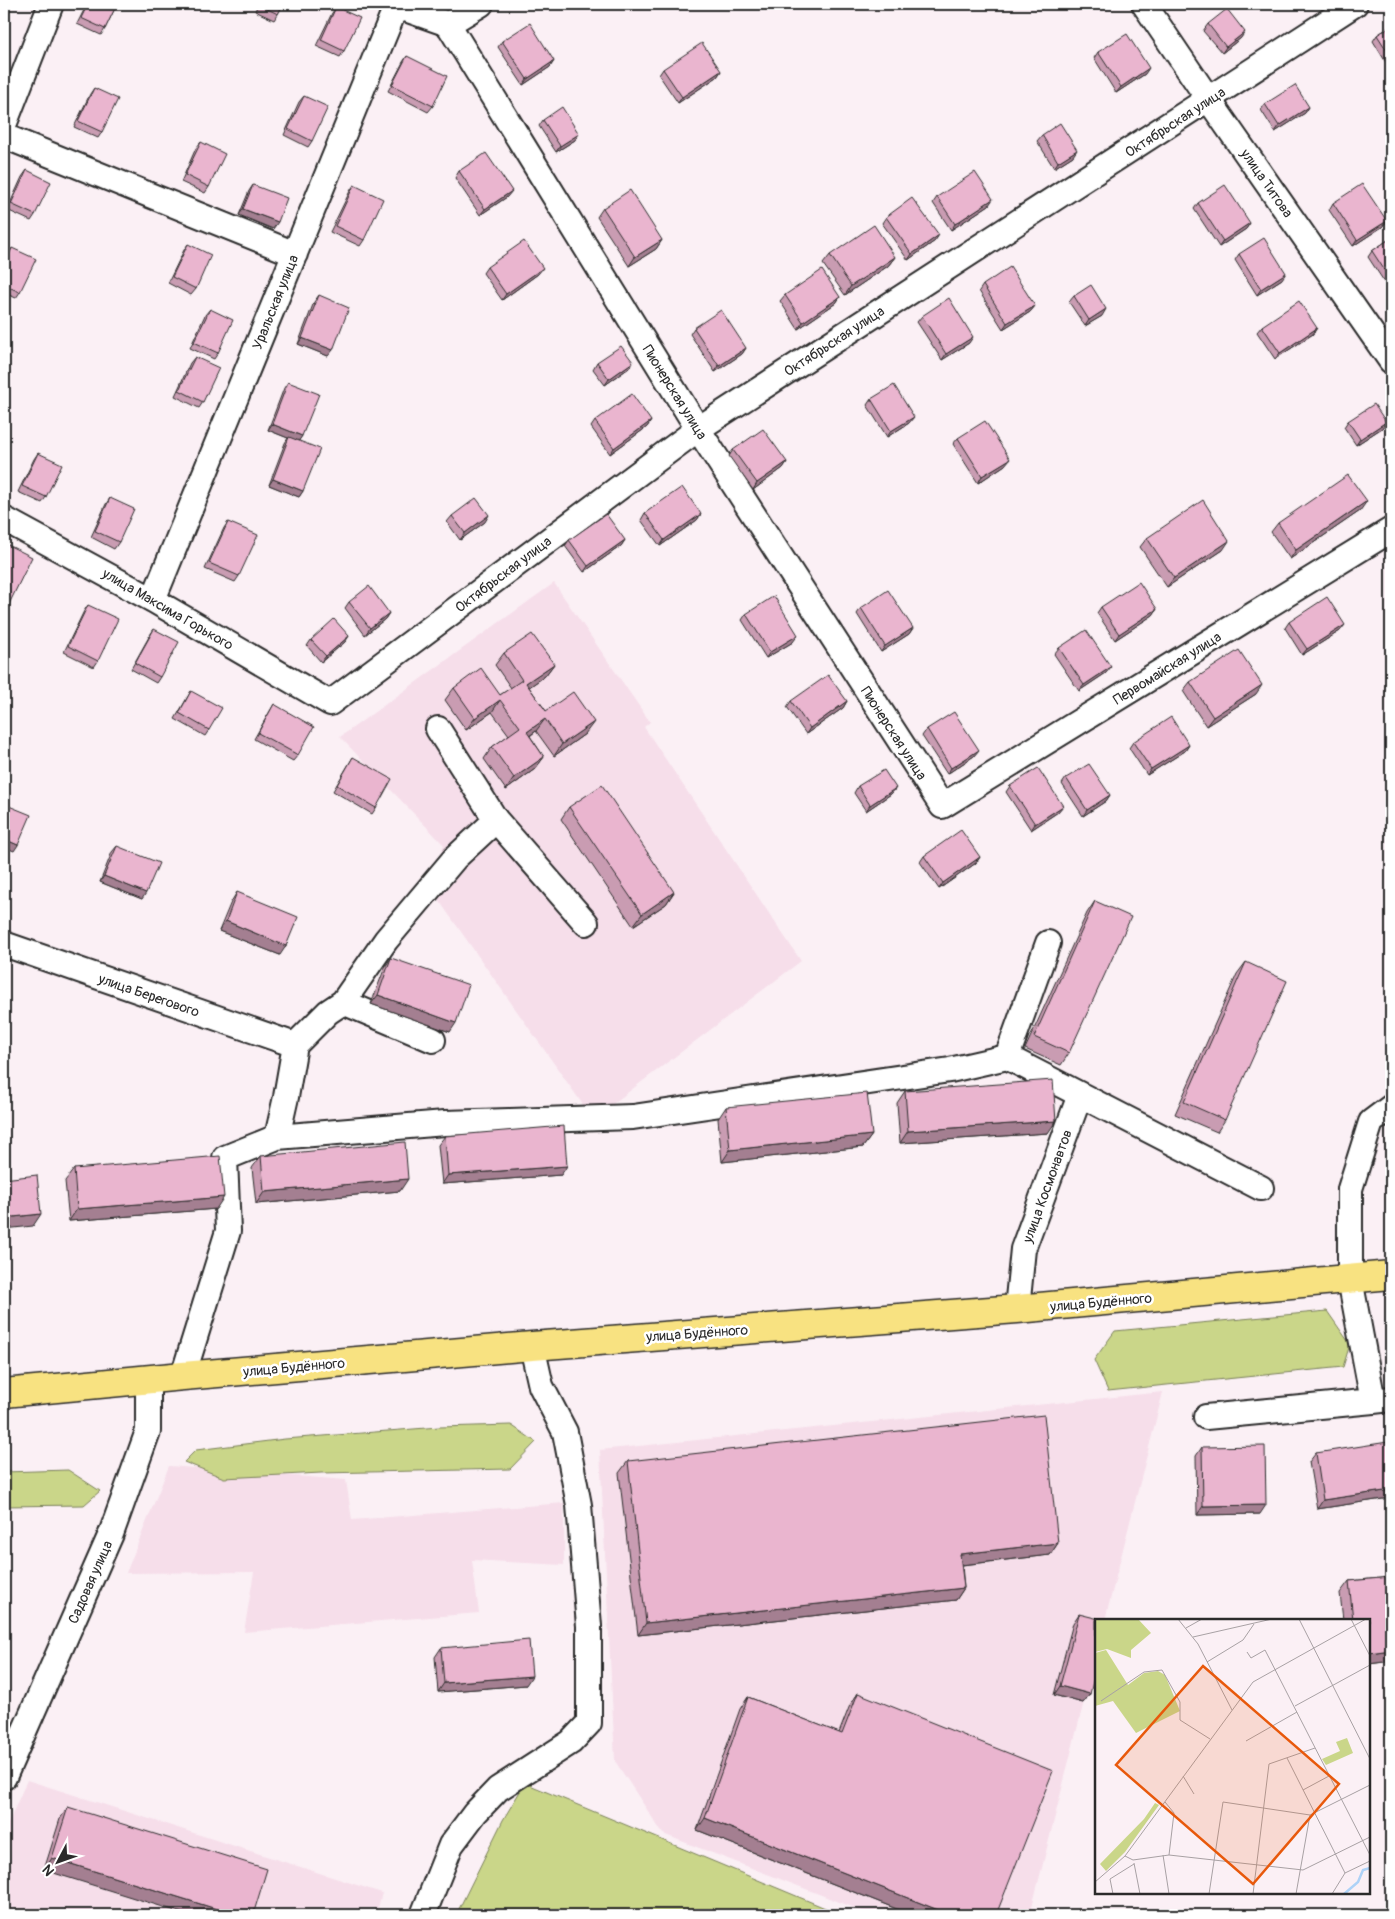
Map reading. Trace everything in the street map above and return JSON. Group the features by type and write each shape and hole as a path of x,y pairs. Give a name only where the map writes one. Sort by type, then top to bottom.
{"main road":[{"name":"улица Будённого","path":"4,1393 532,1346 1017,1309 1391,1274"}],"street":[{"path":"4,125 51,4"},
{"path":"394,4 448,24 481,4"},
{"name":"Уральская улица","path":"153,600 295,254 394,4"},
{"name":"улица Титова","path":"1144,4 1391,361"},
{"name":"Октябрьская улица","path":"330,703 698,429 1355,4"},
{"name":"Пионерская улица","path":"448,24 698,429 942,806"},
{"path":"4,136 295,254"},
{"name":"улица Максима Горького","path":"4,519 153,600 330,703"},
{"name":"Первомайская улица","path":"942,806 1391,530"},
{"path":"438,729 496,820 586,923"},
{"path":"276,1137 286,1097 295,1045 328,1012 343,1002 386,940 455,858 496,820"},
{"path":"1007,1057 1048,943"},
{"name":"улица Берегового","path":"4,944 295,1045"},
{"path":"343,1002 433,1040"},
{"path":"183,1376 228,1231 224,1158 276,1137 445,1123 633,1117 950,1070 1007,1057 1262,1188"},
{"name":"улица Космонавтов","path":"1017,1309 1023,1249 1080,1095"},
{"path":"1206,1417 1382,1400 1350,1279 1350,1189 1371,1122 1391,1107"},
{"path":"423,1915 452,1845 475,1813 498,1789 571,1742 590,1723 589,1626 579,1505 565,1432 541,1386 532,1346"},
{"name":"Садовая улица","path":"4,1777 111,1534 148,1431 148,1380"}],"shaded area":[{"path":"554,583 650,722 644,727 801,961 606,1109 586,1109 428,885 444,845 340,737"},
{"path":"1163,1392 1105,1619 1095,1619 1095,1658 1030,1915 873,1915 663,1834 615,1761 600,1450"},
{"path":"169,1466 346,1480 352,1520 564,1503 564,1565 472,1560 479,1613 244,1632 254,1572 126,1573"},
{"path":"27,1780 382,1893 376,1915 4,1915 4,1833"}],"green space":[{"path":"1327,1311 1350,1344 1343,1367 1108,1391 1094,1360 1115,1331"},
{"path":"511,1425 536,1442 510,1469 321,1473 224,1478 184,1462 196,1450 285,1439 439,1427"},
{"path":"68,1470 100,1491 84,1505 4,1506 4,1472"},
{"path":"525,1783 842,1915 456,1915 503,1820"}],"building":[{"path":"88,4 117,4 105,29 81,18"},
{"path":"260,4 283,4 278,14"},
{"path":"336,7 360,18 344,51 321,40"},
{"path":"1227,9 1245,32 1226,47 1208,24"},
{"path":"530,23 554,61 527,79 502,41"},
{"path":"1391,26 1391,57 1377,35"},
{"path":"1127,34 1149,68 1121,87 1098,52"},
{"path":"702,43 721,71 682,97 663,69"},
{"path":"407,56 447,76 433,106 392,85"},
{"path":"1295,85 1309,107 1279,126 1265,104"},
{"path":"94,88 118,99 102,132 78,121"},
{"path":"304,96 328,107 312,141 288,129"},
{"path":"562,107 579,134 560,146 543,120"},
{"path":"1060,123 1077,150 1058,162 1042,135"},
{"path":"201,142 225,154 209,187 185,175"},
{"path":"486,153 512,191 485,209 459,171"},
{"path":"27,170 51,182 35,215 11,204"},
{"path":"975,172 993,199 955,224 937,197"},
{"path":"1362,184 1387,221 1357,240 1333,203"},
{"path":"253,185 287,198 278,222 243,209"},
{"path":"354,185 383,199 364,240 335,226"},
{"path":"1225,185 1250,223 1223,241 1198,203"},
{"path":"630,190 662,240 635,257 603,208"},
{"path":"912,198 939,235 912,254 886,217"},
{"path":"874,225 895,257 851,286 830,255"},
{"path":"1264,238 1286,273 1261,289 1239,254"},
{"path":"1391,238 1391,280 1372,251"},
{"path":"524,241 543,268 506,294 487,267"},
{"path":"188,244 211,255 196,289 172,277"},
{"path":"12,248 36,259 20,292 4,285 4,266"},
{"path":"1010,267 1035,306 1007,323 983,285"},
{"path":"822,270 840,297 803,322 785,295"},
{"path":"1091,285 1106,309 1089,320 1074,296"},
{"path":"319,295 349,308 333,350 302,338"},
{"path":"949,298 973,337 946,354 922,316"},
{"path":"1299,301 1317,328 1280,353 1262,326"},
{"path":"210,309 233,320 218,353 194,342"},
{"path":"721,310 746,348 719,366 694,328"},
{"path":"621,346 633,362 609,379 597,362"},
{"path":"195,357 219,368 203,402 179,390"},
{"path":"288,382 319,394 302,436 272,424"},
{"path":"894,385 914,417 891,431 871,399"},
{"path":"632,394 651,421 614,448 595,421"},
{"path":"1374,404 1386,422 1360,439 1348,421"},
{"path":"985,421 1010,459 982,476 958,438"},
{"path":"763,429 787,462 757,483 733,450"},
{"path":"289,437 320,449 303,491 273,479"},
{"path":"38,453 62,464 46,497 22,486"},
{"path":"1348,475 1367,501 1296,550 1278,523"},
{"path":"682,487 701,514 664,540 645,513"},
{"path":"110,498 134,509 119,542 95,531"},
{"path":"476,498 489,515 465,533 452,516"},
{"path":"1203,500 1229,541 1174,578 1147,538"},
{"path":"606,514 625,540 588,566 569,540"},
{"path":"228,522 258,535 239,576 209,563"},
{"path":"4,543 32,557 9,604 4,601"},
{"path":"1139,582 1157,609 1119,634 1101,607"},
{"path":"369,586 389,613 370,628 349,602"},
{"path":"888,590 913,628 885,646 861,608"},
{"path":"774,596 798,635 770,652 746,614"},
{"path":"1327,597 1345,625 1307,649 1289,622"},
{"path":"88,605 118,619 98,661 68,646"},
{"path":"334,619 349,636 326,656 311,640"},
{"path":"154,629 179,642 160,677 135,663"},
{"path":"1086,630 1111,667 1084,685 1059,648"},
{"path":"532,634 554,664 526,683 546,711 573,692 594,722 562,744 545,719 527,732 544,757 514,778 492,747 520,727 500,700 475,718 454,688 481,668 500,695 522,680 504,653"},
{"path":"1239,650 1262,685 1213,717 1190,682"},
{"path":"828,675 847,701 810,728 791,701"},
{"path":"191,691 222,708 209,730 179,713"},
{"path":"274,704 314,727 298,755 258,733"},
{"path":"954,712 979,750 951,768 927,729"},
{"path":"1171,717 1189,745 1151,769 1133,742"},
{"path":"353,757 392,779 376,808 337,785"},
{"path":"1089,764 1110,795 1087,810 1066,778"},
{"path":"1038,768 1063,806 1035,824 1010,786"},
{"path":"884,770 896,788 870,805 858,786"},
{"path":"602,785 674,892 642,914 569,807"},
{"path":"4,804 31,815 18,845 4,839"},
{"path":"961,830 980,857 943,883 924,856"},
{"path":"117,846 159,863 146,893 104,876"},
{"path":"237,892 298,917 286,946 226,921"},
{"path":"1095,901 1131,917 1069,1053 1034,1037"},
{"path":"391,958 469,985 456,1023 378,995"},
{"path":"1246,962 1287,981 1225,1120 1184,1102"},
{"path":"1053,1080 1056,1121 908,1131 905,1091"},
{"path":"867,1093 872,1135 730,1150 726,1107"},
{"path":"564,1126 567,1166 448,1175 445,1136"},
{"path":"405,1142 408,1179 264,1192 261,1156"},
{"path":"220,1156 224,1197 77,1209 74,1169"},
{"path":"37,1175 41,1214 4,1218 4,1179"},
{"path":"1044,1415 1058,1543 960,1554 964,1588 646,1623 628,1461"},
{"path":"1388,1442 1391,1464 1391,1490 1323,1500 1316,1453"},
{"path":"1265,1446 1266,1505 1203,1506 1202,1447"},
{"path":"1391,1577 1391,1650 1370,1653 1370,1619 1353,1619 1349,1581"},
{"path":"1079,1614 1099,1619 1095,1619 1095,1673 1090,1694 1060,1686"},
{"path":"529,1640 532,1676 444,1683 441,1648"},
{"path":"858,1693 1053,1771 996,1915 951,1915 705,1818 748,1697 842,1734"},
{"path":"68,1807 267,1869 253,1915 236,1915 52,1858"}]}
